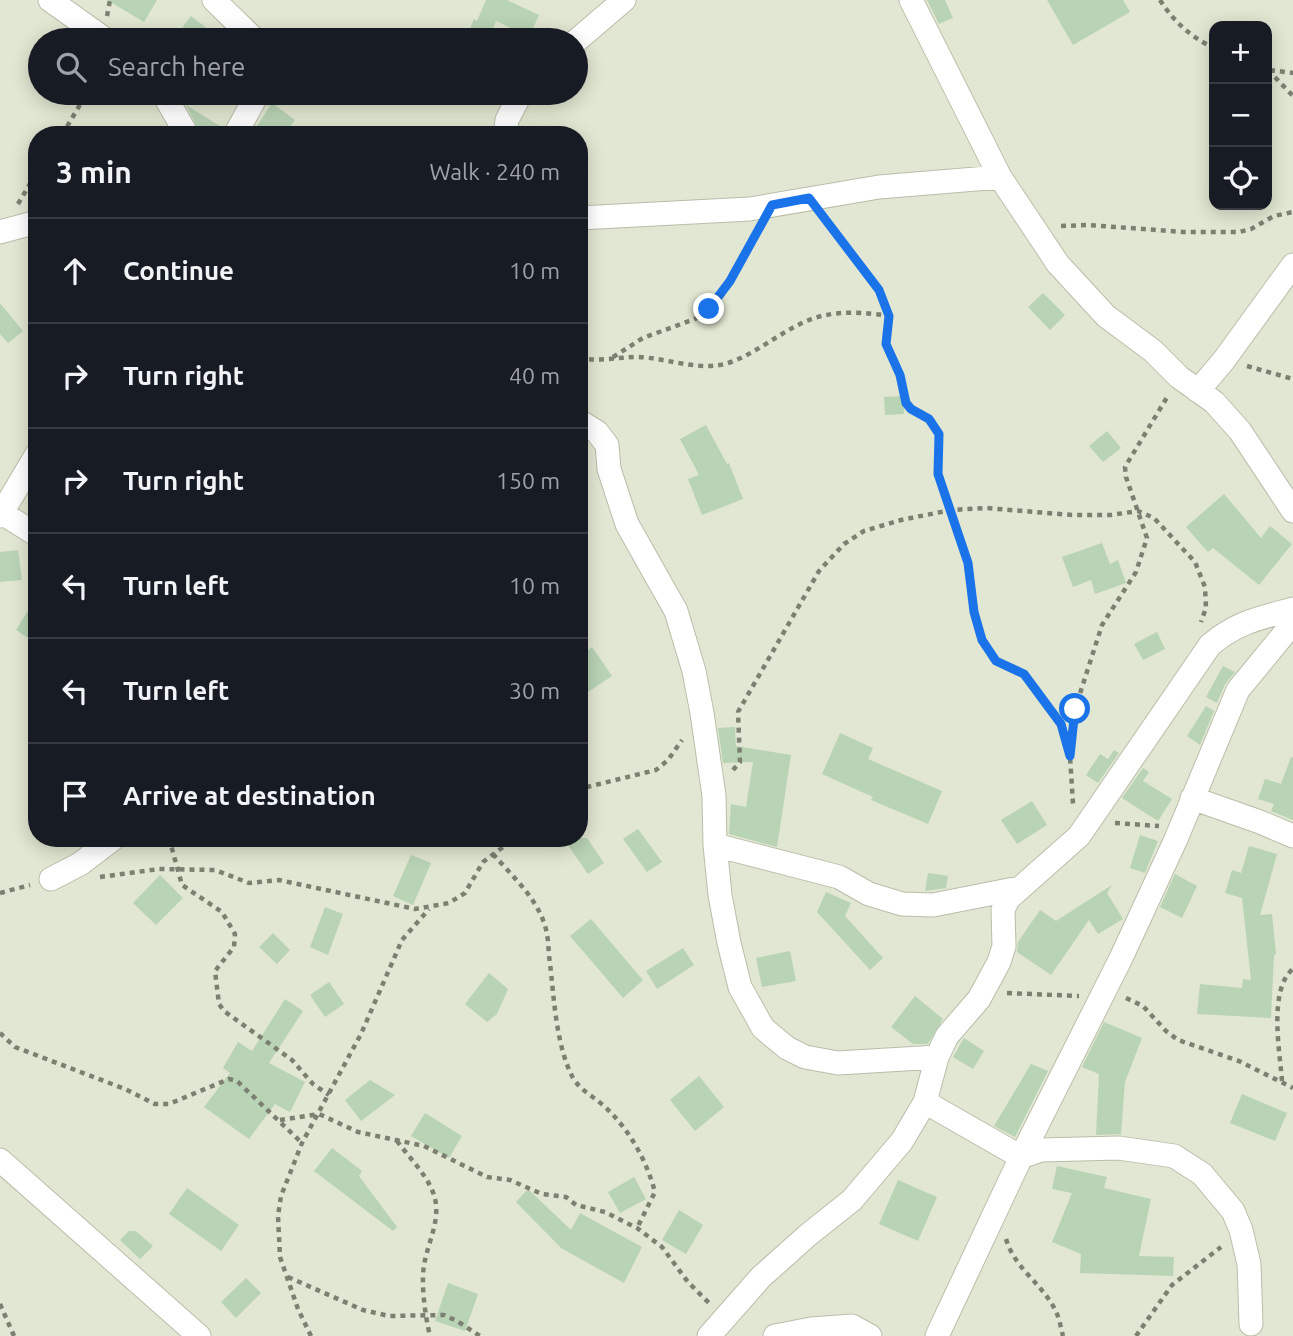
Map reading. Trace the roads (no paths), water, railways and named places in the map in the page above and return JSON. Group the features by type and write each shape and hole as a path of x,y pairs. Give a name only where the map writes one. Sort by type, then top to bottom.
{"street":[{"path":"50,0 89,28"},
{"path":"214,0 243,28"},
{"path":"588,31 625,0"},
{"path":"911,0 1000,177 1058,264 1091,302 1153,351 1179,377 1214,402 1240,431 1293,511"},
{"path":"170,105 182,126"},
{"path":"240,126 251,105"},
{"path":"506,126 515,105"},
{"path":"588,217 750,209 879,187 1000,177"},
{"path":"5,230 28,224"},
{"path":"1198,391 1293,265"},
{"path":"588,426 597,432 607,445 609,470 627,524 676,611 694,671 714,796 720,895 740,987 763,1028 787,1048 805,1058 838,1063 937,1057"},
{"path":"28,468 2,507 28,528"},
{"path":"716,1327 761,1277 808,1234 852,1200 902,1141 925,1102 937,1057 947,1036 979,999 999,962 1004,946 1003,910 1008,899 1077,838 1210,645 1227,631 1250,621 1293,609"},
{"path":"937,1336 1181,828 1238,690 1293,623"},
{"path":"1192,798 1293,836"},
{"path":"715,845 839,877 869,894 902,904 933,905 1020,888"},
{"path":"51,879 80,864 102,847"},
{"path":"925,1102 1021,1157 1041,1150 1119,1149 1174,1156 1202,1174 1233,1212 1241,1230 1249,1264 1251,1324"},
{"path":"0,1160 199,1336"},
{"path":"775,1336 811,1329 852,1326 870,1336"}]}
